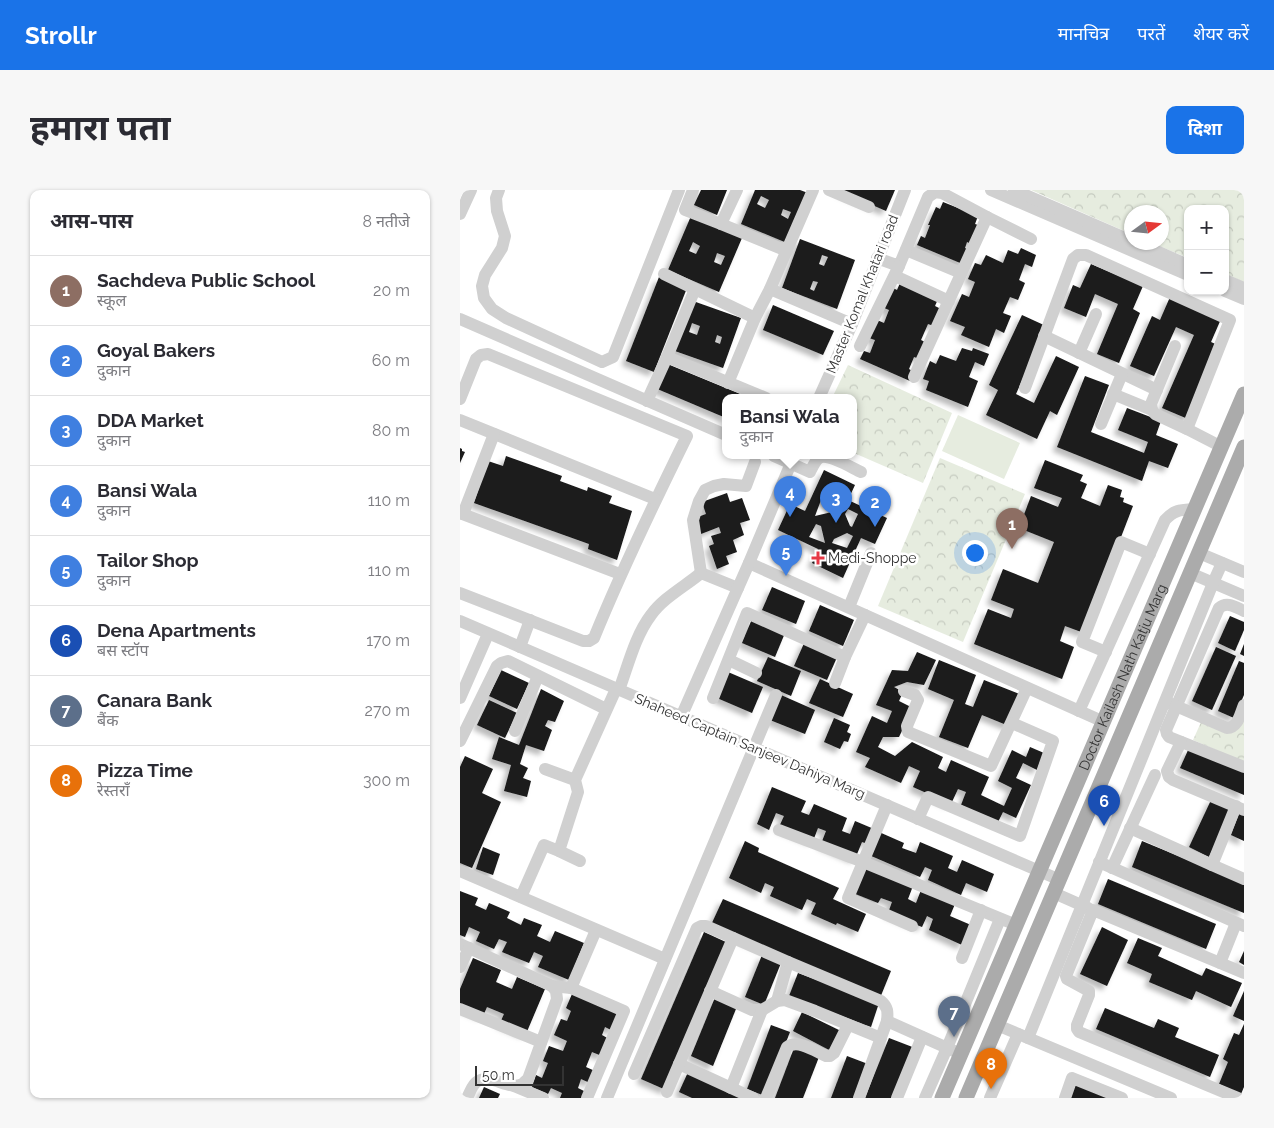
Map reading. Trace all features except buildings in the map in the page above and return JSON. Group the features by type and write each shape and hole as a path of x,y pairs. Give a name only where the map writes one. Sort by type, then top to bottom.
{"main road":[{"name":"Doctor Kailash Nath Katju Marg","path":"942,1098 954,1051 1016,926 1244,394"},
{"name":"Doctor Kailash Nath Katju Marg","path":"966,1098 1244,447"}],"street":[{"path":"499,190 496,198 497,210 505,236 502,248 485,275 482,286 484,298 492,309 506,318 602,362 614,357 680,190"},
{"path":"693,190 685,210 787,251"},
{"path":"721,224 736,190"},
{"path":"728,383 813,190"},
{"path":"829,190 869,207"},
{"name":"Master Komal Khatari road","path":"821,394 852,324 905,190"},
{"path":"991,190 1184,272"},
{"path":"1014,190 1124,238"},
{"path":"460,214 467,191"},
{"path":"860,346 897,271 928,197 934,192 942,193 1031,239"},
{"path":"914,377 987,217"},
{"path":"906,250 961,273"},
{"path":"1155,250 1184,262"},
{"path":"1025,388 1073,259 1078,255 1086,255 1230,320 1187,429"},
{"path":"877,258 949,301"},
{"path":"664,274 755,318"},
{"path":"1229,282 1244,288"},
{"path":"647,401 695,289"},
{"path":"770,289 852,324"},
{"path":"1229,293 1244,299"},
{"path":"1079,353 1096,314"},
{"path":"460,319 722,433"},
{"path":"1044,336 1157,390"},
{"path":"1152,410 1151,404 1174,346"},
{"path":"460,400 476,359 481,355 488,354 687,436 620,574 594,638 589,641 583,641 460,593"},
{"path":"667,357 756,394"},
{"path":"1101,424 1122,374"},
{"path":"1114,394 1152,410 1155,414 1222,447"},
{"path":"460,420 655,499"},
{"path":"494,434 461,513 620,574"},
{"path":"681,717 749,563 792,459 810,472 818,459"},
{"path":"832,459 861,472"},
{"path":"701,573 693,520 699,501 706,490 714,486 724,484 746,486 754,462"},
{"path":"1080,711 1165,520 1171,513 1179,510 1195,509"},
{"path":"1106,652 1082,642 1121,542 1150,554"},
{"path":"849,608 871,553"},
{"path":"1199,553 1244,572"},
{"path":"1222,562 1212,583 1171,704 1166,734 1169,737 1244,767"},
{"path":"749,563 1104,722"},
{"path":"701,573 738,588"},
{"path":"559,851 578,792 576,780 642,629 651,614 674,593 701,573"},
{"path":"1190,573 1244,596"},
{"path":"1238,1098 1079,1032 1077,1025 1089,991 1067,979 1066,973 1100,862 1171,704 1219,608 1223,604 1228,604 1244,611"},
{"path":"713,698 747,613 845,657"},
{"path":"835,683 865,615"},
{"path":"520,647 530,620"},
{"name":"Shaheed Captain Sanjeev Dahiya Marg","path":"460,621 1039,871 1057,887 1087,907 1244,973"},
{"path":"460,698 488,634"},
{"path":"729,660 756,673"},
{"path":"461,738 497,666 508,661 606,709"},
{"path":"515,731 538,676"},
{"path":"904,691 915,695 918,700 907,726 908,732 991,766 1027,688"},
{"path":"607,1098 776,695"},
{"path":"1171,704 1227,728 1235,726 1244,705"},
{"path":"918,819 928,797 1020,836 1053,741 1012,723"},
{"path":"1181,742 1167,771 1169,777 1181,784 1240,808 1212,865"},
{"path":"545,769 576,780"},
{"path":"1112,868 1154,775"},
{"path":"887,805 848,898 912,926"},
{"path":"1130,828 1244,880"},
{"path":"778,830 863,862 1016,926"},
{"path":"521,897 544,845 580,861"},
{"path":"1100,862 1240,924 1220,963"},
{"path":"460,871 665,959"},
{"path":"990,1098 1087,907"},
{"path":"962,958 981,910"},
{"path":"925,1098 954,1051 1000,919"},
{"path":"634,1074 697,928 706,926 881,1001 886,1005 888,1021 859,1098"},
{"path":"571,988 596,930"},
{"path":"667,1092 733,938"},
{"path":"460,967 464,946 552,986 571,988 624,1011 587,1098"},
{"path":"777,1001 788,962"},
{"path":"514,1086 522,1084 528,1079 557,999 556,991 552,986"},
{"path":"710,991 752,1010 762,1010 777,1001 785,1000 881,1038"},
{"path":"460,1008 541,1042"},
{"path":"731,1088 762,1010"},
{"path":"888,1021 954,1051"},
{"path":"766,1098 787,1047 797,1043 830,1056 834,1053 848,1025"},
{"path":"997,1025 1166,1097"},
{"path":"897,1098 922,1037"},
{"path":"679,1064 753,1098"},
{"path":"1065,1098 1072,1078 1122,1098"},
{"path":"467,1098 472,1087 478,1081 488,1079 514,1086 543,1098"}],"green space":[{"path":"1031,190 1244,190 1244,282 1229,276 1229,205 1184,205 1184,256 1169,250 1169,205 1124,205 1124,231"},
{"path":"848,365 952,413 923,483 857,454 857,394 834,394"},
{"path":"958,415 1020,443 1004,479 942,451"},
{"path":"940,458 1025,494 963,642 878,606"},
{"path":"1244,701 1244,762 1193,740 1202,720 1230,732"}],"place":[{"name":"Bansi Wala","path":"790,517"},
{"name":"DDA Market","path":"836,523"},
{"name":"Goyal Bakers","path":"875,527"},
{"name":"Sachdeva Public School","path":"1012,549"},
{"name":"Medi-Shoppe","path":"818,558"},
{"name":"Tailor Shop","path":"786,576"},
{"name":"Dena Apartments","path":"1104,826"},
{"name":"Canara Bank","path":"954,1037"},
{"name":"Pizza Time","path":"991,1089"}]}
